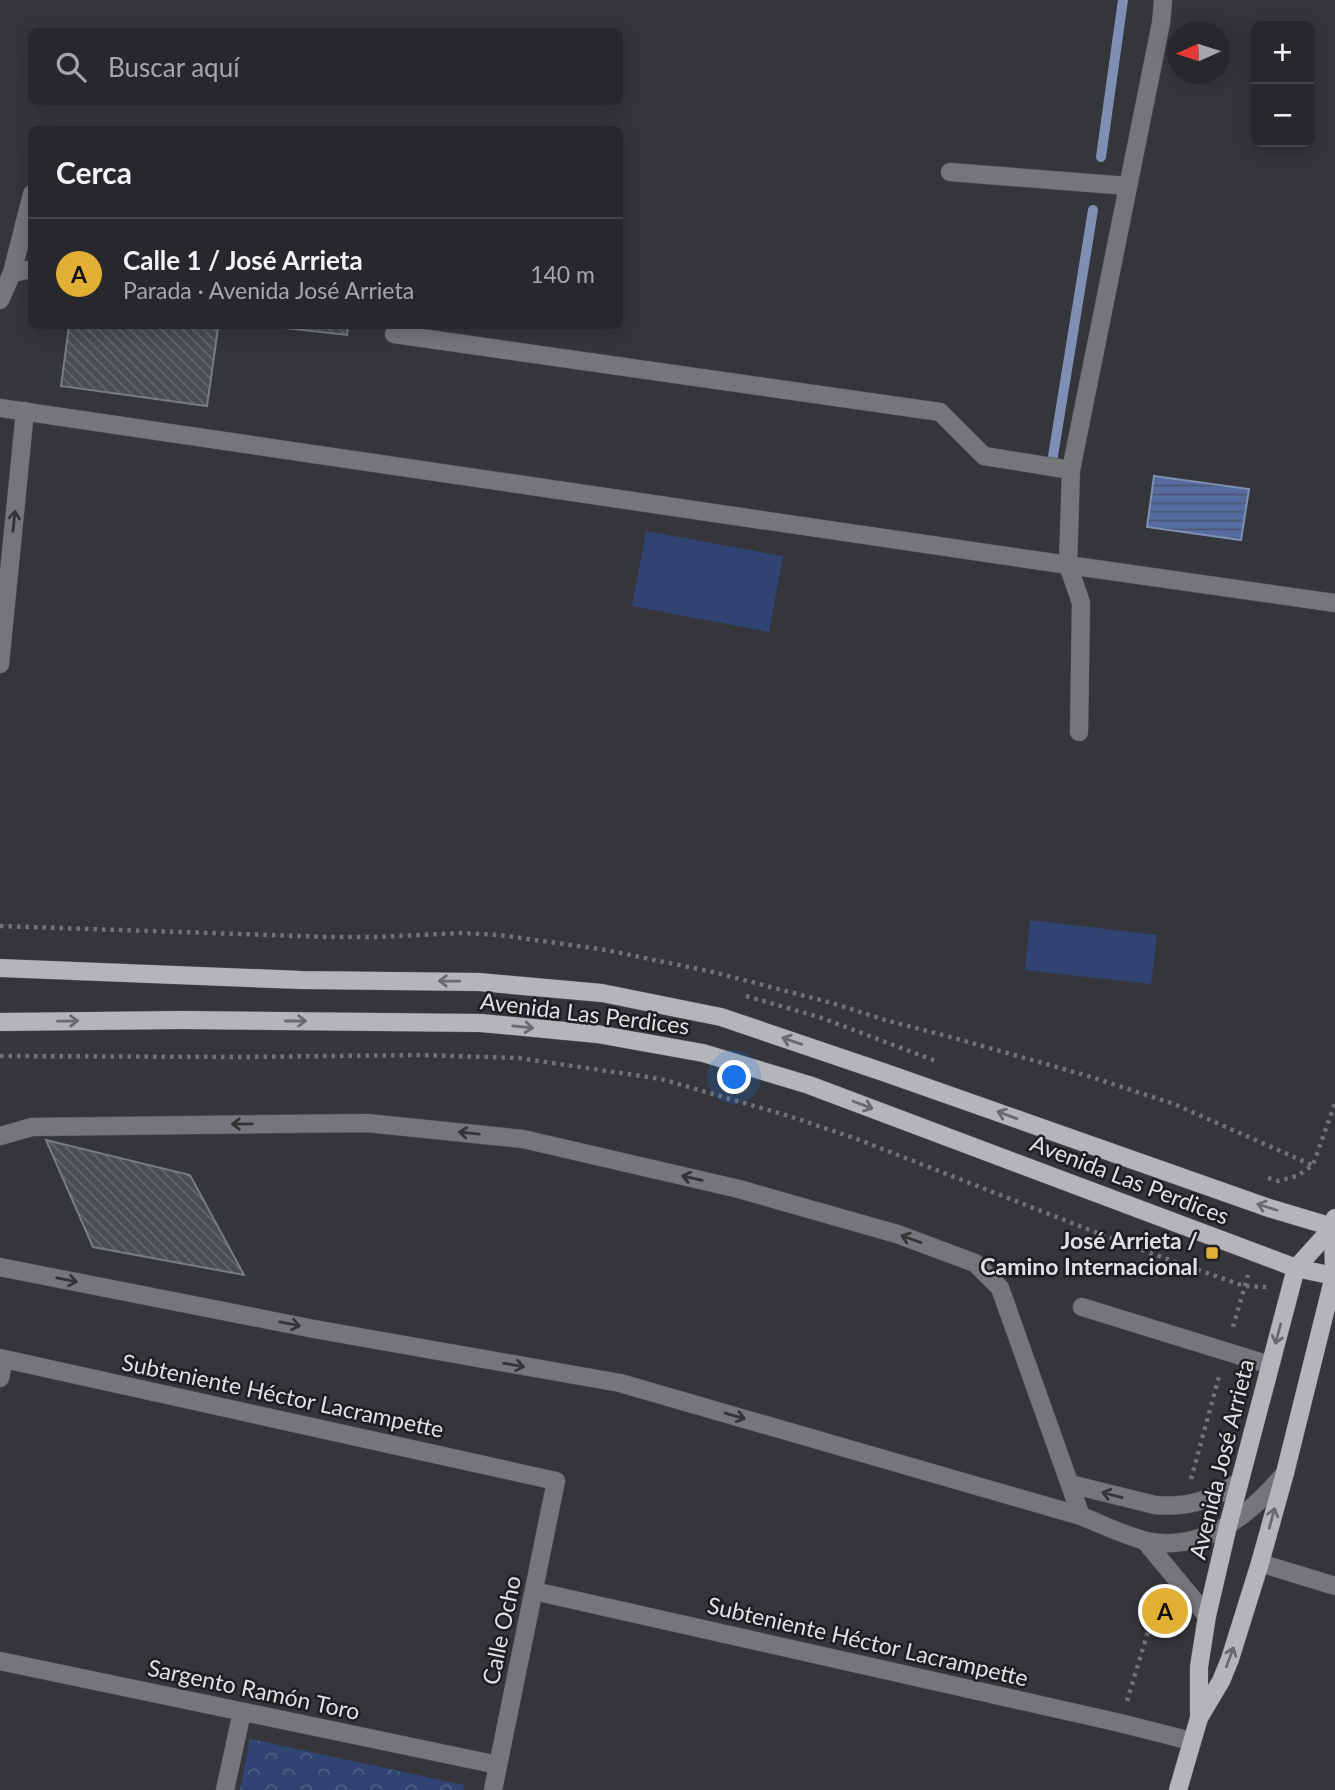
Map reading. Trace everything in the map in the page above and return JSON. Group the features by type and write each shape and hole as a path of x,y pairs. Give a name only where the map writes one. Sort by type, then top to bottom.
{"main road":[{"name":"Avenida Las Perdices","path":"0,968 301,980 479,982 602,993 721,1017 1269,1208 1334,1223"},
{"name":"Avenida Las Perdices","path":"0,1022 181,1020 481,1023 597,1034 703,1052 809,1085 1296,1268 1334,1276"},
{"name":"Avenida José Arrieta","path":"1199,1718 1199,1667 1207,1616 1228,1525 1296,1268 1334,1223"},
{"name":"Avenida José Arrieta","path":"1178,1790 1199,1718 1221,1681 1230,1659 1285,1473 1334,1276 1334,1223"}],"street":[{"path":"1079,732 1081,603 1068,565 1070,470 1161,23 1163,0"},
{"path":"950,172 1128,186"},
{"path":"0,300 12,273 28,210"},
{"path":"12,273 28,270"},
{"path":"394,334 940,412 984,456 1070,470"},
{"path":"0,408 1335,603"},
{"path":"0,664 25,411"},
{"path":"0,1136 32,1127 367,1123 523,1139 740,1189 897,1234 975,1263 1000,1288 1081,1516"},
{"path":"0,1267 314,1329 620,1384 1081,1516 1145,1541 1174,1543 1211,1534 1249,1511 1285,1473"},
{"path":"1082,1307 1270,1365"},
{"path":"0,1378 2,1359"},
{"name":"Subteniente Héctor Lacrampette","path":"2,1359 556,1480"},
{"name":"Calle Ocho","path":"493,1790 556,1480"},
{"path":"1070,1484 1155,1506 1169,1507 1203,1502 1239,1482"},
{"path":"1145,1541 1207,1616"},
{"path":"1260,1563 1335,1586"},
{"name":"Subteniente Héctor Lacrampette","path":"534,1591 1191,1741"},
{"name":"Sargento Ramón Toro","path":"0,1661 498,1765"},
{"path":"225,1790 242,1712"}],"path":[{"path":"0,1056 420,1055 519,1058 661,1079 857,1139 1136,1248 1244,1286 1291,1287"},
{"path":"1278,1181 1297,1176 1313,1165 1335,1103"}],"green space":[{"path":"646,531 783,556 769,632 632,606"},
{"path":"1030,920 1157,935 1151,984 1025,970"},
{"path":"250,1739 464,1785 463,1790 240,1790"}],"shaded area":[{"path":"1154,476 1249,489 1241,540 1147,527"}],"building":[{"path":"69,329 218,329 207,406 61,386"},
{"path":"294,329 348,329 347,335"},
{"path":"46,1140 190,1175 244,1275 93,1247"}],"waterway":[{"path":"1101,157 1123,0"},
{"path":"1053,456 1093,210"}],"place":[{"name":"José Arrieta / Camino Internacional","path":"1212,1253"},
{"name":"Calle 1 / José Arrieta","path":"1165,1611"}]}
